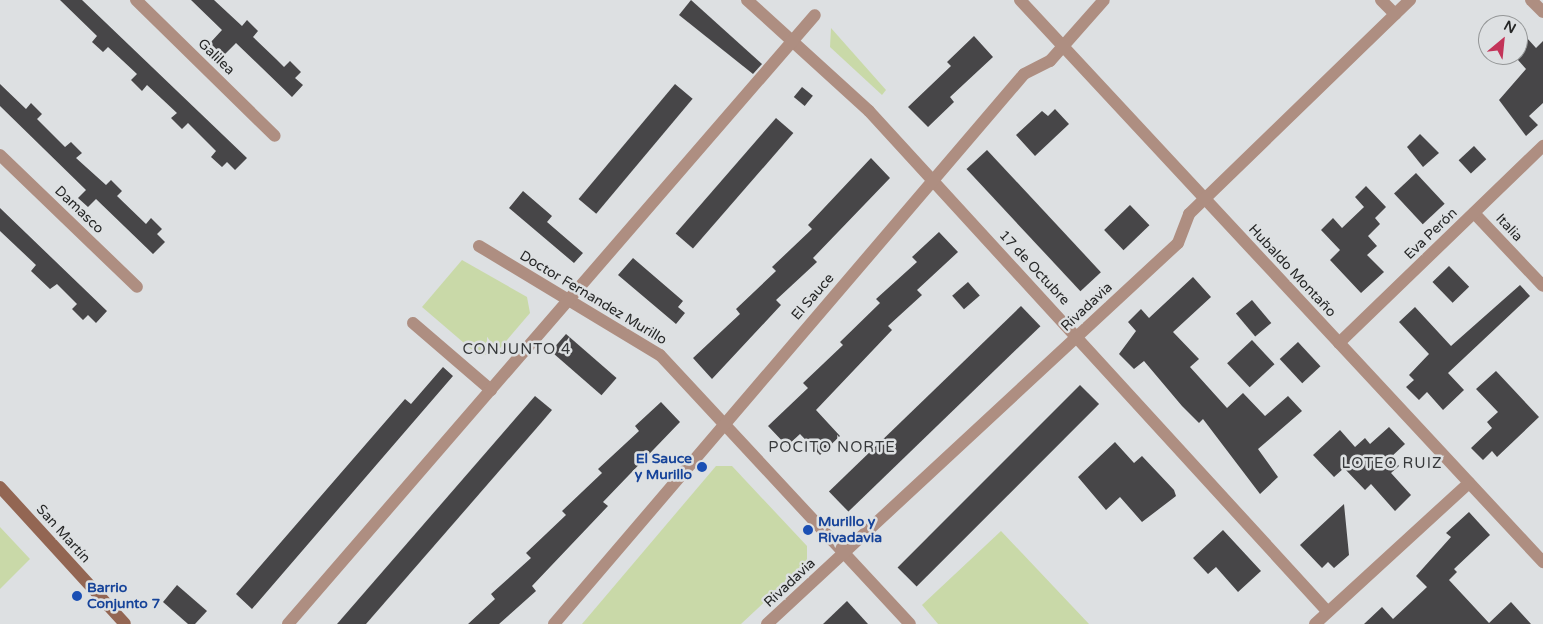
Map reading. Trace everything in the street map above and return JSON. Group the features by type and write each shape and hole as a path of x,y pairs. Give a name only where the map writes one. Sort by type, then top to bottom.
{"street":[{"name":"Galilea","path":"136,0 275,136"},
{"name":"17 de Octubre","path":"747,0 869,111 1328,612"},
{"name":"Hubaldo Montaño","path":"1020,0 1543,562"},
{"name":"El Sauce","path":"554,624 1024,74 1050,61 1104,0"},
{"path":"1381,0 1395,14"},
{"name":"Rivadavia","path":"767,624 1178,243 1189,214 1204,198 1410,0"},
{"path":"1531,0 1543,12"},
{"path":"288,624 815,15"},
{"name":"Eva Perón","path":"1339,343 1543,146"},
{"name":"Damasco","path":"0,155 137,287"},
{"name":"Italia","path":"1474,213 1543,286"},
{"name":"Doctor Fernandez Murillo","path":"479,246 660,355 910,624"},
{"path":"413,323 491,390"},
{"path":"1315,624 1469,483"},
{"name":"San Martín","path":"0,487 125,624"}],"green space":[{"path":"831,28 886,90 882,95 830,47"},
{"path":"462,260 527,297 530,313 495,354 478,355 422,307"},
{"path":"716,466 732,466 807,546 807,562 741,624 582,624"},
{"path":"0,527 30,559 0,589"},
{"path":"1001,531 1089,624 938,624 922,605"}],"building":[{"path":"60,0 82,0 247,158 235,170 227,162 222,167 211,157 216,151 188,123 182,129 171,118 177,113 147,85 142,91 131,80 137,74 108,47 103,52 92,42 97,36"},
{"path":"191,0 214,0 242,26 247,20 258,31 253,37 284,67 290,61 301,72 295,78 303,85 292,97 236,43 223,56 210,43 222,30"},
{"path":"691,0 762,64 753,74 679,15"},
{"path":"974,36 993,57 950,97 954,102 928,127 908,107 951,66 947,62"},
{"path":"1528,39 1536,48 1543,41 1543,103 1529,116 1538,125 1526,136 1499,100 1526,69 1522,65 1528,65"},
{"path":"0,84 26,109 31,103 42,114 37,119 65,147 71,142 82,153 76,158 106,185 111,180 122,191 117,196 146,224 151,218 162,229 157,234 165,242 153,254 96,199 88,207 78,198 86,190 0,106"},
{"path":"675,84 693,99 596,214 579,199"},
{"path":"802,87 813,96 805,106 794,97"},
{"path":"1055,109 1069,124 1035,156 1016,135 1042,111 1048,116"},
{"path":"776,118 793,133 693,249 676,233"},
{"path":"1420,134 1439,153 1423,167 1407,147"},
{"path":"1474,146 1486,159 1471,173 1459,160"},
{"path":"987,150 1101,272 1080,291 967,169"},
{"path":"871,158 890,178 813,258 817,262 776,300 781,305 712,379 693,358 740,314 736,309 776,271 772,267 812,229 808,225"},
{"path":"1416,173 1445,204 1423,224 1394,193"},
{"path":"1366,186 1386,207 1375,218 1380,224 1368,236 1377,246 1367,255 1384,272 1361,293 1330,260 1340,250 1321,230 1333,218 1342,228 1364,207 1355,197"},
{"path":"523,191 552,216 547,222 583,253 574,263 509,208"},
{"path":"1130,205 1149,225 1124,250 1104,230"},
{"path":"0,208 107,311 96,323 88,315 83,320 72,309 77,304 57,284 50,289 31,271 36,265 0,231"},
{"path":"939,232 958,252 917,290 922,295 888,326 892,330 816,410 840,436 820,455 800,434 787,446 768,426 808,388 803,383 843,345 840,342 880,303 876,299 917,262 912,257"},
{"path":"633,258 683,301 678,307 685,313 676,324 618,275"},
{"path":"1449,266 1469,287 1453,303 1432,282"},
{"path":"1193,277 1211,297 1173,332 1199,359 1190,367 1227,408 1243,393 1265,416 1288,396 1302,411 1258,449 1278,477 1260,494 1203,419 1199,423 1144,361 1134,369 1119,354 1136,331 1128,322 1141,309 1149,318"},
{"path":"968,282 980,296 964,309 952,296"},
{"path":"1520,285 1530,296 1448,373 1464,390 1443,410 1427,392 1419,400 1406,387 1414,380 1409,375 1429,354 1399,322 1415,307 1451,346"},
{"path":"1252,300 1271,323 1255,336 1236,313"},
{"path":"1021,306 1040,326 848,512 829,491"},
{"path":"566,334 617,378 601,395 551,351"},
{"path":"1252,340 1275,364 1250,387 1227,363"},
{"path":"1298,342 1321,366 1302,383 1280,359"},
{"path":"443,367 453,376 252,609 236,594 405,399 411,404"},
{"path":"1496,371 1539,417 1497,457 1492,451 1483,460 1471,448 1492,428 1487,422 1498,412 1476,389"},
{"path":"1080,385 1099,404 917,587 898,567"},
{"path":"535,396 552,410 541,423 366,624 337,624"},
{"path":"661,402 680,422 603,502 608,506 532,586 536,591 499,624 468,624 495,599 491,594 531,558 526,553 566,515 562,511 602,473 598,469 639,431 635,426"},
{"path":"1389,427 1405,444 1391,457 1399,466 1391,473 1411,495 1395,511 1371,484 1365,490 1344,468 1334,477 1313,455 1340,430 1355,447 1365,438 1370,444"},
{"path":"1115,442 1134,463 1142,456 1174,490 1176,496 1142,522 1120,497 1106,510 1078,477"},
{"path":"1344,504 1349,555 1334,568 1328,562 1322,568 1300,545"},
{"path":"1469,512 1490,535 1454,569 1457,572 1449,580 1489,623 1511,602 1531,624 1364,624 1382,607 1393,619 1427,587 1416,576 1451,537 1446,533"},
{"path":"1223,530 1261,571 1238,592 1216,567 1208,574 1193,558"},
{"path":"177,585 207,611 195,624 188,624 163,602"},
{"path":"847,601 868,624 823,624"}],"place":[{"name":"El Sauce y Murillo","path":"702,467"},
{"name":"Murillo y Rivadavia","path":"808,530"},
{"name":"Barrio Conjunto 7","path":"77,596"}],"district":[{"name":"CONJUNTO 4","path":"517,350"},
{"name":"POCITO NORTE","path":"832,448"},
{"name":"LOTEO RUIZ","path":"1392,464"}]}
